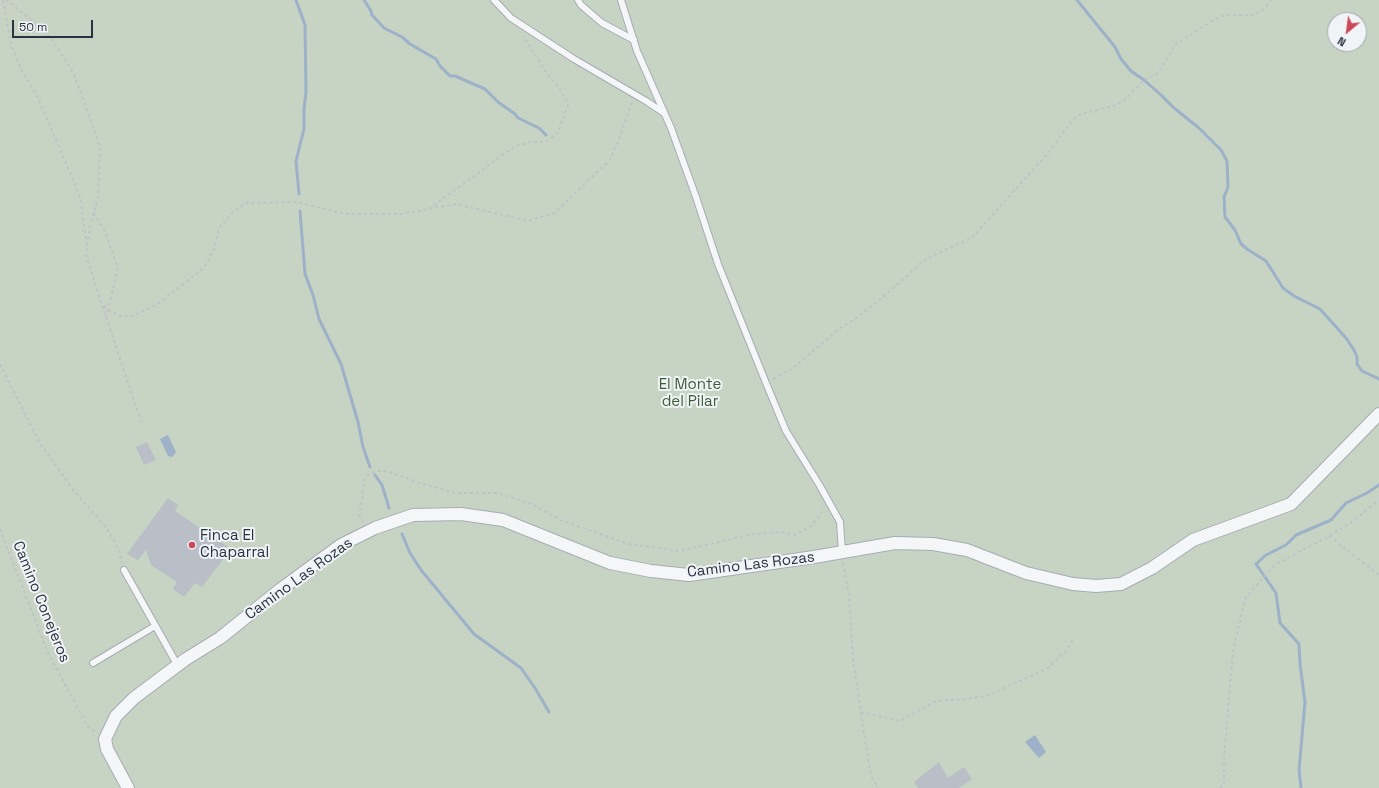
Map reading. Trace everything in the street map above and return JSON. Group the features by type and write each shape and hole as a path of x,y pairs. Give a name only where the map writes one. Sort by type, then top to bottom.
{"street":[{"name":"Camino Las Rozas","path":"105,739 116,716 134,698 220,638 281,589 341,545 369,531 413,515 461,514 503,520 610,563 651,571 689,574 894,543 932,544 967,550 1026,573 1073,584 1096,586 1121,584 1152,568 1193,540 1291,504 1379,414"},
{"path":"105,739 107,749 128,788"}],"lane":[{"path":"494,0 511,18 574,59 665,113"},
{"path":"578,0 581,5 602,23 634,40"},
{"path":"621,0 637,51 665,113 696,197 718,264 786,431 840,522 842,552"},
{"path":"124,570 178,666"},
{"path":"92,663 155,626"}],"path":[{"path":"3,0 13,50 21,70 38,98 80,197 87,249"},
{"path":"6,0 52,39 74,74 100,147 98,196 86,255 142,424"},
{"path":"766,383 793,368 839,329 855,319 887,294 920,263 972,238 1049,152 1073,119 1081,114 1114,106 1126,99 1144,80 1158,74 1176,44 1212,21 1224,15 1254,14 1264,9 1271,0"},
{"path":"428,209 519,144 544,142 557,134 568,106 562,92 546,72 523,36"},
{"path":"100,301 108,310 121,316 132,316 156,305 204,268 214,249 219,228 232,213 246,203 297,202 346,214 401,214 456,204 528,221 554,213 610,160 635,94"},
{"path":"94,213 106,233 118,269 106,319"},
{"path":"0,364 39,442 74,491 106,527 119,550 124,570"},
{"path":"369,531 359,514 364,481 369,474 377,471 387,471 419,484 456,492 497,493 532,504 563,521 629,544 680,551 753,534 780,532 796,535 810,527 820,517 826,497"},
{"path":"1220,788 1224,784 1224,759 1233,651 1245,599 1276,564 1329,536 1353,521 1379,500"},
{"name":"Camino Conejeros","path":"0,529 46,651 88,727 105,739"},
{"path":"1329,536 1379,575"},
{"path":"842,552 849,596 853,659 861,712 871,776 878,788"},
{"path":"861,712 900,721 936,701 966,699 989,695 1048,668 1067,650 1073,639"}],"green space":[{"name":"El Monte del Pilar","path":"0,0 1379,0 1379,788 0,788"}],"water":[{"path":"168,435 176,452 172,457 168,456 160,439"},
{"path":"1035,735 1046,752 1039,758 1025,742"}],"building":[{"path":"147,442 156,460 144,465 136,447"},
{"name":"Finca El Chaparral","path":"168,498 178,505 175,511 231,549 202,587 195,583 184,597 173,589 177,582 151,565 146,550 138,560 127,554"},
{"path":"939,762 948,778 964,767 972,779 959,788 918,788 914,782"}],"waterway":[{"path":"296,0 305,25 306,92 304,129 296,161 299,194"},
{"path":"364,0 372,15 384,28 402,37 410,44 436,59 440,66 450,76 455,76 485,89 518,118 539,128 546,135"},
{"path":"1077,0 1115,47 1121,59 1131,71 1144,80 1174,108 1199,128 1221,150 1227,161 1228,187 1224,197 1225,217 1235,230 1241,244 1266,261 1283,288 1294,296 1320,309 1346,338 1354,350 1357,357 1357,364 1362,371 1379,379"},
{"path":"300,211 305,274 313,295 319,319 341,364 358,422 363,447 370,467"},
{"path":"375,475 382,485 389,508"},
{"path":"1301,788 1299,770 1305,702 1299,644 1280,623 1276,593 1256,564 1266,555 1286,545 1296,535 1331,520 1346,503 1367,493 1379,485"},
{"path":"402,534 410,553 421,570 474,634 521,668 549,712"}],"place":[{"name":"Finca El Chaparral","path":"192,545"}]}
